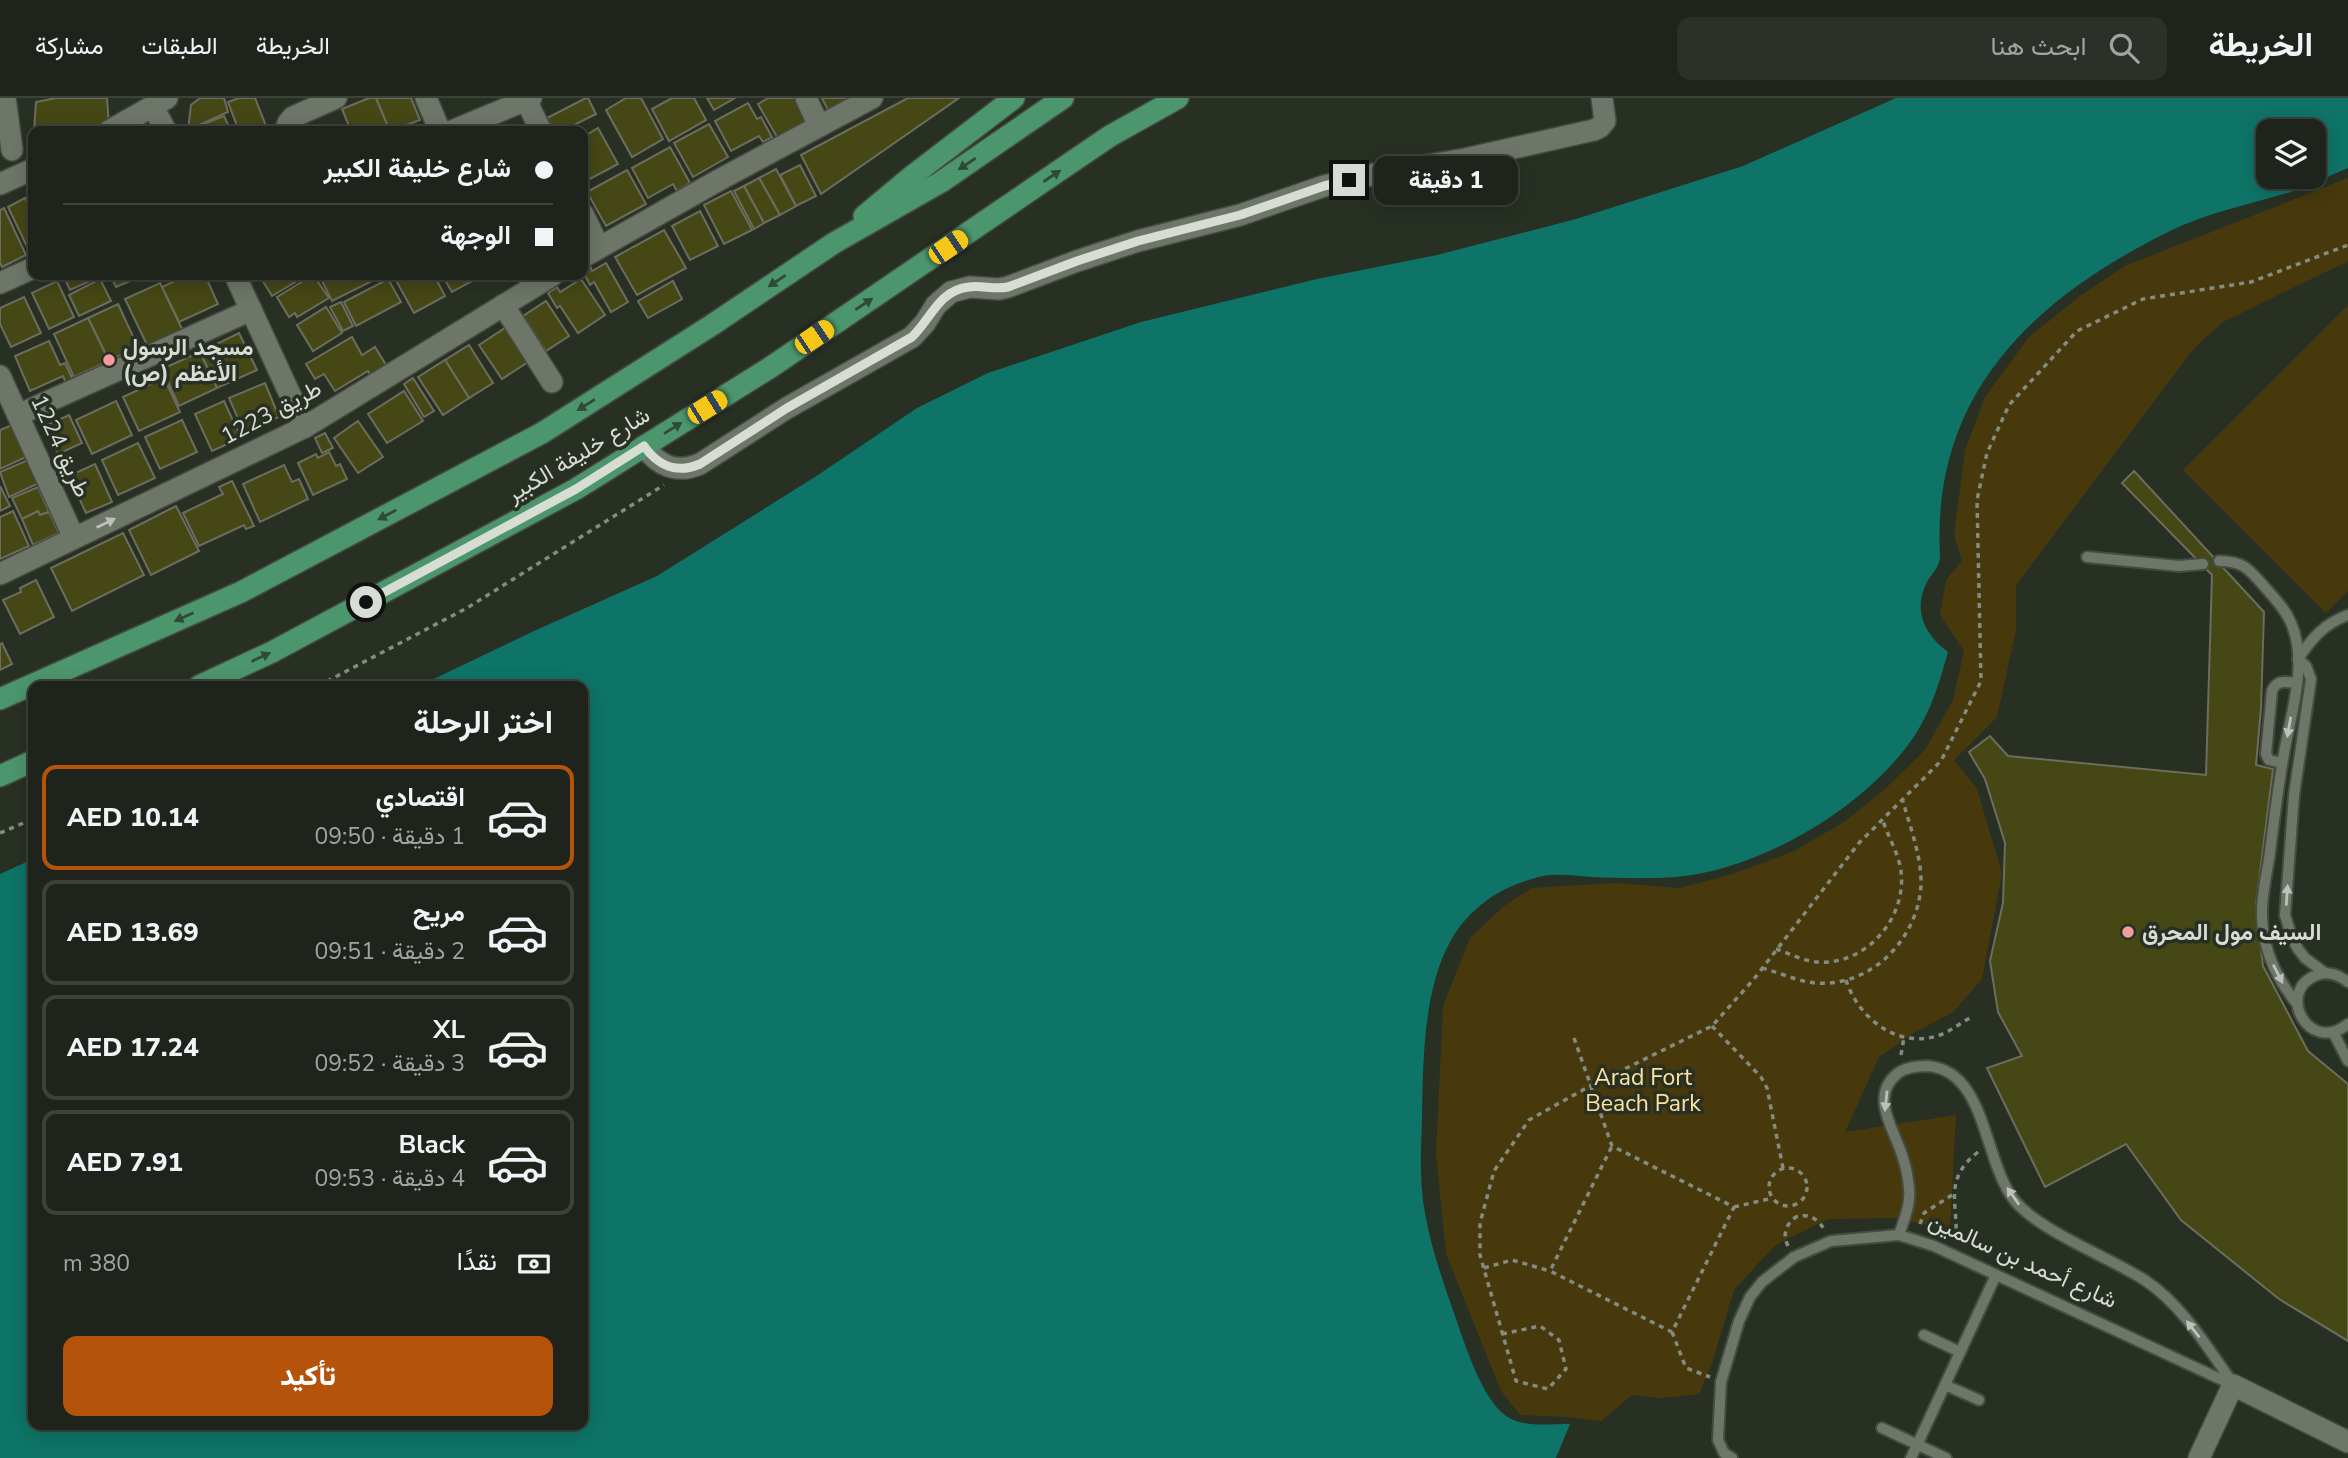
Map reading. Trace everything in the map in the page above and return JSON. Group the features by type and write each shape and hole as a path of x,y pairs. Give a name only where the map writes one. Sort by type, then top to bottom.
{"main road":[{"name":"شارع خليفة الكبير","path":"834,243 912,176 1014,98"},
{"name":"شارع خليفة الكبير","path":"41,681 241,592 542,433 712,325 834,243 941,182 1063,98"},
{"name":"شارع خليفة الكبير","path":"210,681 272,652 552,502 771,367 1110,136 1178,98"},
{"name":"شارع خليفة الكبير","path":"0,699 28,687"},
{"path":"0,776 28,763"}],"street":[{"path":"5,98 12,150"},
{"path":"287,126 293,117 336,98"},
{"path":"426,98 438,126"},
{"path":"806,98 819,126"},
{"path":"591,252 872,98"},
{"path":"644,446 659,462 679,469 689,468 798,401 912,337 936,305 951,292 971,287 1008,287 1138,241 1240,215 1324,186 1375,174 1465,159 1594,130 1605,121 1602,98"},
{"path":"464,126 527,99 539,126"},
{"path":"118,126 160,103 165,126"},
{"path":"0,184 28,171"},
{"path":"0,283 28,270"},
{"path":"237,280 305,427"},
{"name":"طريق 1223","path":"0,573 305,427 545,280"},
{"path":"503,305 552,382"},
{"path":"18,415 251,310"},
{"name":"طريق 1224","path":"0,376 74,538"},
{"path":"2199,1458 2233,1385"},
{"name":"شارع أحمد بن سالمين","path":"2233,1385 2348,1442"}],"lane":[{"path":"2087,557 2171,566 2203,564"},
{"path":"2219,561 2234,561 2248,568 2283,607 2292,623 2298,659 2297,683 2282,763 2261,915 2266,947 2287,991 2309,1027 2317,1031 2333,1032 2348,1024"},
{"path":"2298,659 2324,626 2348,615"},
{"path":"2298,659 2306,666 2311,678 2294,795 2285,915 2292,938 2305,958 2325,973 2346,979"},
{"path":"2282,763 2269,760 2266,754 2272,691 2275,685 2282,681 2297,683"},
{"path":"2297,1004 2302,987 2308,980 2325,973"},
{"path":"2333,1032 2348,1061"},
{"path":"1899,1234 1910,1191 1903,1157 1884,1108 1886,1094 1897,1074 1908,1068 1938,1067 1950,1071 1969,1092 1999,1173 2015,1201 2042,1223 2162,1293 2190,1325 2233,1385"},
{"name":"شارع أحمد بن سالمين","path":"1732,1458 1724,1453 1718,1440 1721,1381 1732,1340 1750,1297 1762,1282 1794,1256 1831,1241 1899,1234 1934,1245 2233,1385"},
{"path":"1911,1458 1996,1275"},
{"path":"1924,1335 1960,1352"},
{"path":"1945,1385 1979,1400"},
{"path":"1882,1428 1947,1458"}],"path":[{"path":"1502,1334 1540,1326 1559,1340 1566,1369 1548,1389 1516,1381 1502,1334 1480,1255 1480,1223 1493,1171 1529,1120 1590,1086 1712,1026 1762,968 1859,843 1941,761 1981,681 1977,500 1987,453 2009,405 2077,331 2143,299 2251,282 2348,245"},
{"path":"328,681 467,608 689,468"},
{"path":"1762,968 1809,982 1846,979 1870,970 1891,954 1907,933 1917,909 1921,883 1903,801"},
{"path":"0,834 28,821"},
{"path":"1776,949 1816,962 1839,960 1861,952 1880,937 1894,917 1901,883 1901,871 1882,821"},
{"path":"1846,979 1857,1005 1866,1016 1888,1031 1904,1037 1928,1038 1970,1018"},
{"path":"1712,1026 1761,1077 1767,1088 1783,1168"},
{"path":"1574,1038 1612,1146 1734,1206 1773,1198"},
{"path":"1550,1271 1612,1146"},
{"path":"1956,1233 1952,1195 1963,1164"},
{"path":"1783,1168 1798,1171 1806,1183 1804,1197 1792,1206 1785,1206 1773,1198 1769,1191 1771,1177 1783,1168"},
{"path":"1924,1213 1952,1195"},
{"path":"1672,1332 1734,1206"},
{"path":"1792,1206 1796,1217"},
{"path":"1794,1256 1784,1234 1786,1227 1796,1217 1810,1216 1816,1219 1831,1241"},
{"path":"1484,1268 1512,1260 1550,1271 1672,1332 1686,1368 1721,1381"}],"green space":[{"name":"Arad Fort Beach Park","path":"2348,178 2348,261 2223,322 2194,348 2016,585 2016,630 1997,717 1954,760 1977,789 2002,873 1982,979 1953,1012 1912,1034 1879,1057 1845,1132 1956,1115 1950,1230 1896,1218 1828,1219 1775,1245 1734,1290 1712,1363 1699,1394 1661,1398 1632,1395 1601,1421 1520,1415 1501,1391 1446,1254 1436,1154 1443,1006 1470,938 1504,906 1532,888 1615,883 1680,888 1736,873 1794,851 1844,822 1885,789 1925,750 1953,700 1964,651 1940,615 1946,580 1962,561 1954,535 1965,450 1985,397 2029,337 2080,296 2125,266 2320,189 2326,189"},
{"path":"2348,305 2348,591 2326,613 2183,470"}],"water":[{"path":"1896,98 2348,98 2348,168 2326,178 2326,119 2256,119 2256,189 2301,189 2183,225 2119,259 2074,288 2034,321 2000,358 1973,400 1953,446 1942,498 1940,560 1922,594 1921,613 1924,622 1933,638 1948,652 1942,673 1931,705 1915,735 1895,761 1870,786 1810,830 1777,848 1709,872 1655,878 1550,875 1520,883 1501,891 1484,903 1461,925 1450,942 1434,982 1424,1051 1421,1166 1428,1226 1451,1303 1484,1388 1501,1412 1517,1422 1570,1424 1556,1458 0,1458 0,874 28,861 28,1430 588,1430 588,681 429,681 657,576 818,475 917,408 988,373 1141,322 1317,279 1437,255 1576,219 1743,166"}],"building":[{"path":"56,98 107,98 109,126 34,126 36,102"},
{"path":"200,98 224,98 228,112 197,126 188,126 191,105"},
{"path":"239,98 255,98 266,126 237,126 228,102"},
{"path":"369,98 376,98 388,126 349,126 342,109"},
{"path":"376,98 411,98 420,120 404,126 388,126"},
{"path":"586,98 596,114 572,126 551,126 547,118"},
{"path":"626,98 641,98 663,139 632,157 606,110"},
{"path":"672,98 694,98 706,120 669,141 652,109"},
{"path":"707,98 735,98 714,110"},
{"path":"768,98 802,98 813,117 777,137 758,104"},
{"path":"822,98 856,98 829,112"},
{"path":"908,98 959,98 821,194 801,155"},
{"path":"748,103 757,119 761,117 772,137 763,142 759,136 731,151 715,121"},
{"path":"224,116 229,126 199,126"},
{"path":"709,124 728,157 693,177 674,143"},
{"path":"598,128 618,164 590,179 588,176 588,134"},
{"path":"670,147 690,183 677,191 673,184 648,198 632,168"},
{"path":"800,165 816,196 796,206 780,175"},
{"path":"776,169 796,206 780,215 759,178"},
{"path":"627,170 646,204 606,226 588,191"},
{"path":"759,178 780,215 764,223 744,186"},
{"path":"744,186 764,223 754,229 734,191"},
{"path":"731,191 752,230 724,244 704,205"},
{"path":"25,198 28,205 28,249 8,207"},
{"path":"4,208 26,255 2,267 0,210"},
{"path":"700,211 718,246 690,260 672,226"},
{"path":"664,230 686,268 637,295 615,257"},
{"path":"606,263 628,302 611,312 594,282 590,285 588,280 590,266 592,271"},
{"path":"65,280 92,280 70,290"},
{"path":"100,280 111,301 79,316 69,295"},
{"path":"112,280 132,280 116,287"},
{"path":"177,280 207,280 218,304 179,322 162,287"},
{"path":"262,280 299,280 272,296"},
{"path":"305,280 316,280 329,298 297,317 295,313 289,317 277,297"},
{"path":"322,280 374,280 332,301"},
{"path":"389,280 401,302 356,326 344,302"},
{"path":"396,280 437,280 445,296 414,313"},
{"path":"445,280 474,280 452,292"},
{"path":"582,280 605,315 578,333 548,293 557,287 560,292"},
{"path":"57,281 74,317 49,329 32,293"},
{"path":"673,281 682,299 648,318 638,301"},
{"path":"160,283 183,331 148,347 125,299"},
{"path":"24,297 41,333 11,347 0,324 0,308"},
{"path":"546,301 569,336 546,351 523,316"},
{"path":"341,302 353,326 343,331 330,307"},
{"path":"118,304 138,347 109,361 88,318"},
{"path":"326,307 342,333 313,351 297,325"},
{"path":"88,318 109,361 74,377 54,334"},
{"path":"505,328 528,362 502,379 479,345"},
{"path":"239,333 257,370 217,388 200,352"},
{"path":"352,337 362,355 375,347 386,365 370,375 368,371 335,391 324,374 315,379 306,364"},
{"path":"49,341 60,365 65,363 73,380 66,383 63,376 30,391 15,356"},
{"path":"469,345 493,383 469,398 445,360"},
{"path":"200,352 217,388 179,406 162,369"},
{"path":"445,360 469,398 443,415 418,377"},
{"path":"164,378 180,412 139,431 123,397"},
{"path":"413,378 434,411 424,417 404,384"},
{"path":"265,383 279,417 244,432 229,398"},
{"path":"404,391 423,421 387,443 368,414"},
{"path":"116,401 132,435 92,454 76,420"},
{"path":"224,401 241,438 212,451 195,414"},
{"path":"69,415 82,443 58,454 45,426"},
{"path":"182,420 197,452 160,469 145,437"},
{"path":"358,421 383,457 358,473 334,438"},
{"path":"12,425 26,457 0,469 0,430"},
{"path":"325,433 333,448 322,453 315,438"},
{"path":"138,443 155,478 118,495 102,460"},
{"path":"329,452 336,466 340,464 347,479 313,495 298,463 316,454 318,458"},
{"path":"28,460 39,483 9,497 0,472"},
{"path":"95,464 112,502 86,513 69,476"},
{"path":"284,465 292,482 299,479 308,499 260,522 243,484"},
{"name":"السيف مول المحرق","path":"2134,471 2264,612 2256,765 2273,769 2256,904 2263,966 2308,1051 2348,1084 2348,1341 2279,1299 2181,1220 2126,1144 2045,1187 1987,1068 2022,1056 1998,1012 1990,961 2003,903 2005,843 1985,779 1969,752 1990,736 2008,756 2206,775 2212,575 2122,483"},
{"path":"232,481 254,526 246,529 244,525 199,546 183,513 223,494 219,487"},
{"path":"0,486 10,506 0,511"},
{"path":"38,487 49,512 40,515 38,511 22,519 12,498"},
{"path":"176,506 199,551 151,575 129,530"},
{"path":"13,511 29,546 0,559 0,517"},
{"path":"38,511 40,515 49,512 59,533 33,545 22,519"},
{"path":"123,533 144,575 72,611 51,568"},
{"path":"36,580 54,617 20,634 3,600 21,592 20,588"},
{"path":"2,643 12,664 0,670 0,644"}],"place":[{"name":"مسجد الرسول الأعظم (ص)","path":"109,360"},
{"name":"السيف مول المحرق","path":"2128,932"}],"route":[{"path":"366,602 576,489 644,446 650,455 668,467 679,469 700,464 787,408 912,337 936,305 951,292 971,287 1008,287 1138,241 1240,215 1349,180"}]}
